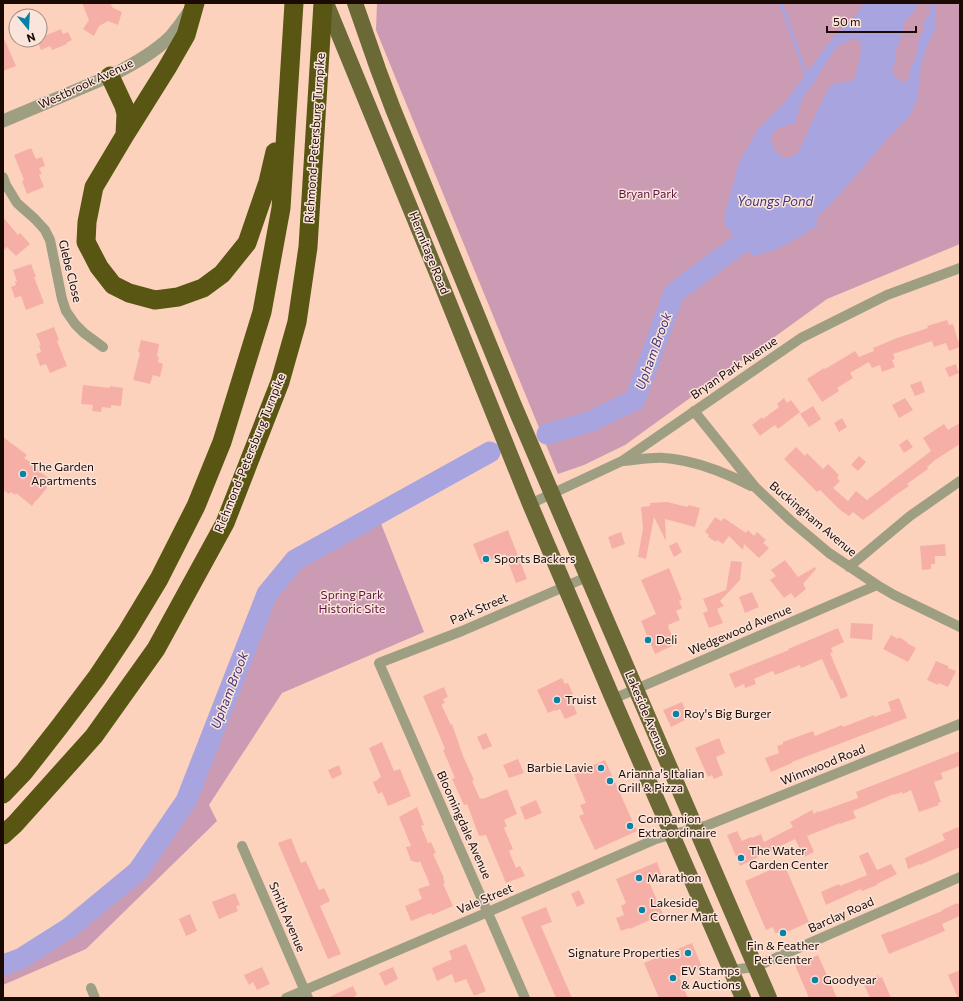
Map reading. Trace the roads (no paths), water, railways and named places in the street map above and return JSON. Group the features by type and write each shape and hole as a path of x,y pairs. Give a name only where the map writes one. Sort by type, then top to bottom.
{"highway":[{"path":"194,3 186,36 94,187 87,222 86,242 99,267 113,285 129,293 155,300 178,297 203,288 222,274 246,243 268,182 276,151 289,80"},
{"path":"3,794 24,772 60,726 97,677 127,632 159,579 196,506 222,442 262,312 280,208 294,3"},
{"name":"Richmond-Petersburg Turnpike","path":"3,835 20,819 94,736 156,649 225,523 280,382 297,322 308,248 323,3"},
{"path":"110,76 124,106 126,114 125,135"}],"main road":[{"name":"Hermitage Road","path":"326,3 530,504"},
{"name":"Hermitage Road","path":"355,3 393,109 513,403 552,494"},
{"name":"Lakeside Avenue","path":"552,494 769,998"},
{"name":"Lakeside Avenue","path":"530,504 743,998"}],"street":[{"name":"Westbrook Avenue","path":"3,121 110,76 143,58 171,36 194,3"},
{"name":"Glebe Close","path":"3,177 17,203 45,230 50,240 62,299 66,311 84,334 103,347"},
{"name":"Bryan Park Avenue","path":"530,504 622,461 801,338 887,295 960,268"},
{"name":"Buckingham Avenue","path":"694,411 755,488 796,526 829,553 876,585 960,627"},
{"name":"Buckingham Avenue","path":"622,461 664,458 695,463 719,470 755,488"},
{"path":"849,567 910,516 960,481"},
{"name":"Park Street","path":"379,663 456,633 587,577"},
{"name":"Wedgewood Avenue","path":"613,699 876,585"},
{"name":"Bloomingdale Avenue","path":"379,663 525,998"},
{"name":"Winnwood Road","path":"695,828 708,825 960,724"},
{"name":"Vale Street","path":"286,998 306,994 488,912 656,839 695,828"},
{"name":"Smith Avenue","path":"242,846 306,994"},
{"name":"Barclay Road","path":"731,970 755,967 960,877"},
{"path":"91,988 95,998"}],"water":[{"name":"Youngs Pond","path":"863,3 918,3 912,15 903,25 903,32 892,68 895,77 905,83 909,79 910,70 916,55 919,39 925,26 922,24 929,15 931,3 936,3 936,26 922,62 918,98 909,117 888,138 849,184 816,219 818,225 800,237 776,249 753,256 725,225 724,217 739,163 758,129 785,102 831,40 858,13","holes":["857,38 861,45 860,59 854,80 830,85 798,153 790,157 782,157 773,148 771,135 775,130 796,122 799,108 805,94 837,47 849,40"]}],"waterway":[{"path":"780,3 806,74"},
{"name":"Upham Brook","path":"547,434 589,422 635,400 674,293 741,243"},
{"name":"Upham Brook","path":"3,965 20,959 69,928 138,871 186,801 267,594 295,560 490,452"}],"place":[{"name":"The Garden Apartments","path":"23,474"},
{"name":"Sports Backers","path":"486,559"},
{"name":"Deli","path":"648,640"},
{"name":"Truist","path":"557,700"},
{"name":"Roy's Big Burger","path":"676,714"},
{"name":"Barbie Lavie","path":"601,768"},
{"name":"Arianna's Italian Grill & Pizza","path":"610,781"},
{"name":"Companion Extraordinaire","path":"630,826"},
{"name":"The Water Garden Center","path":"741,858"},
{"name":"Marathon","path":"639,878"},
{"name":"Lakeside Corner Mart","path":"642,910"},
{"name":"Fin & Feather Pet Center","path":"783,933"},
{"name":"Signature Properties","path":"688,953"},
{"name":"EV Stamps & Auctions","path":"673,978"},
{"name":"Goodyear","path":"815,980"}],"park label":[{"name":"Bryan Park","path":"648,194"},
{"name":"Spring Park Historic Site","path":"352,602"}]}
